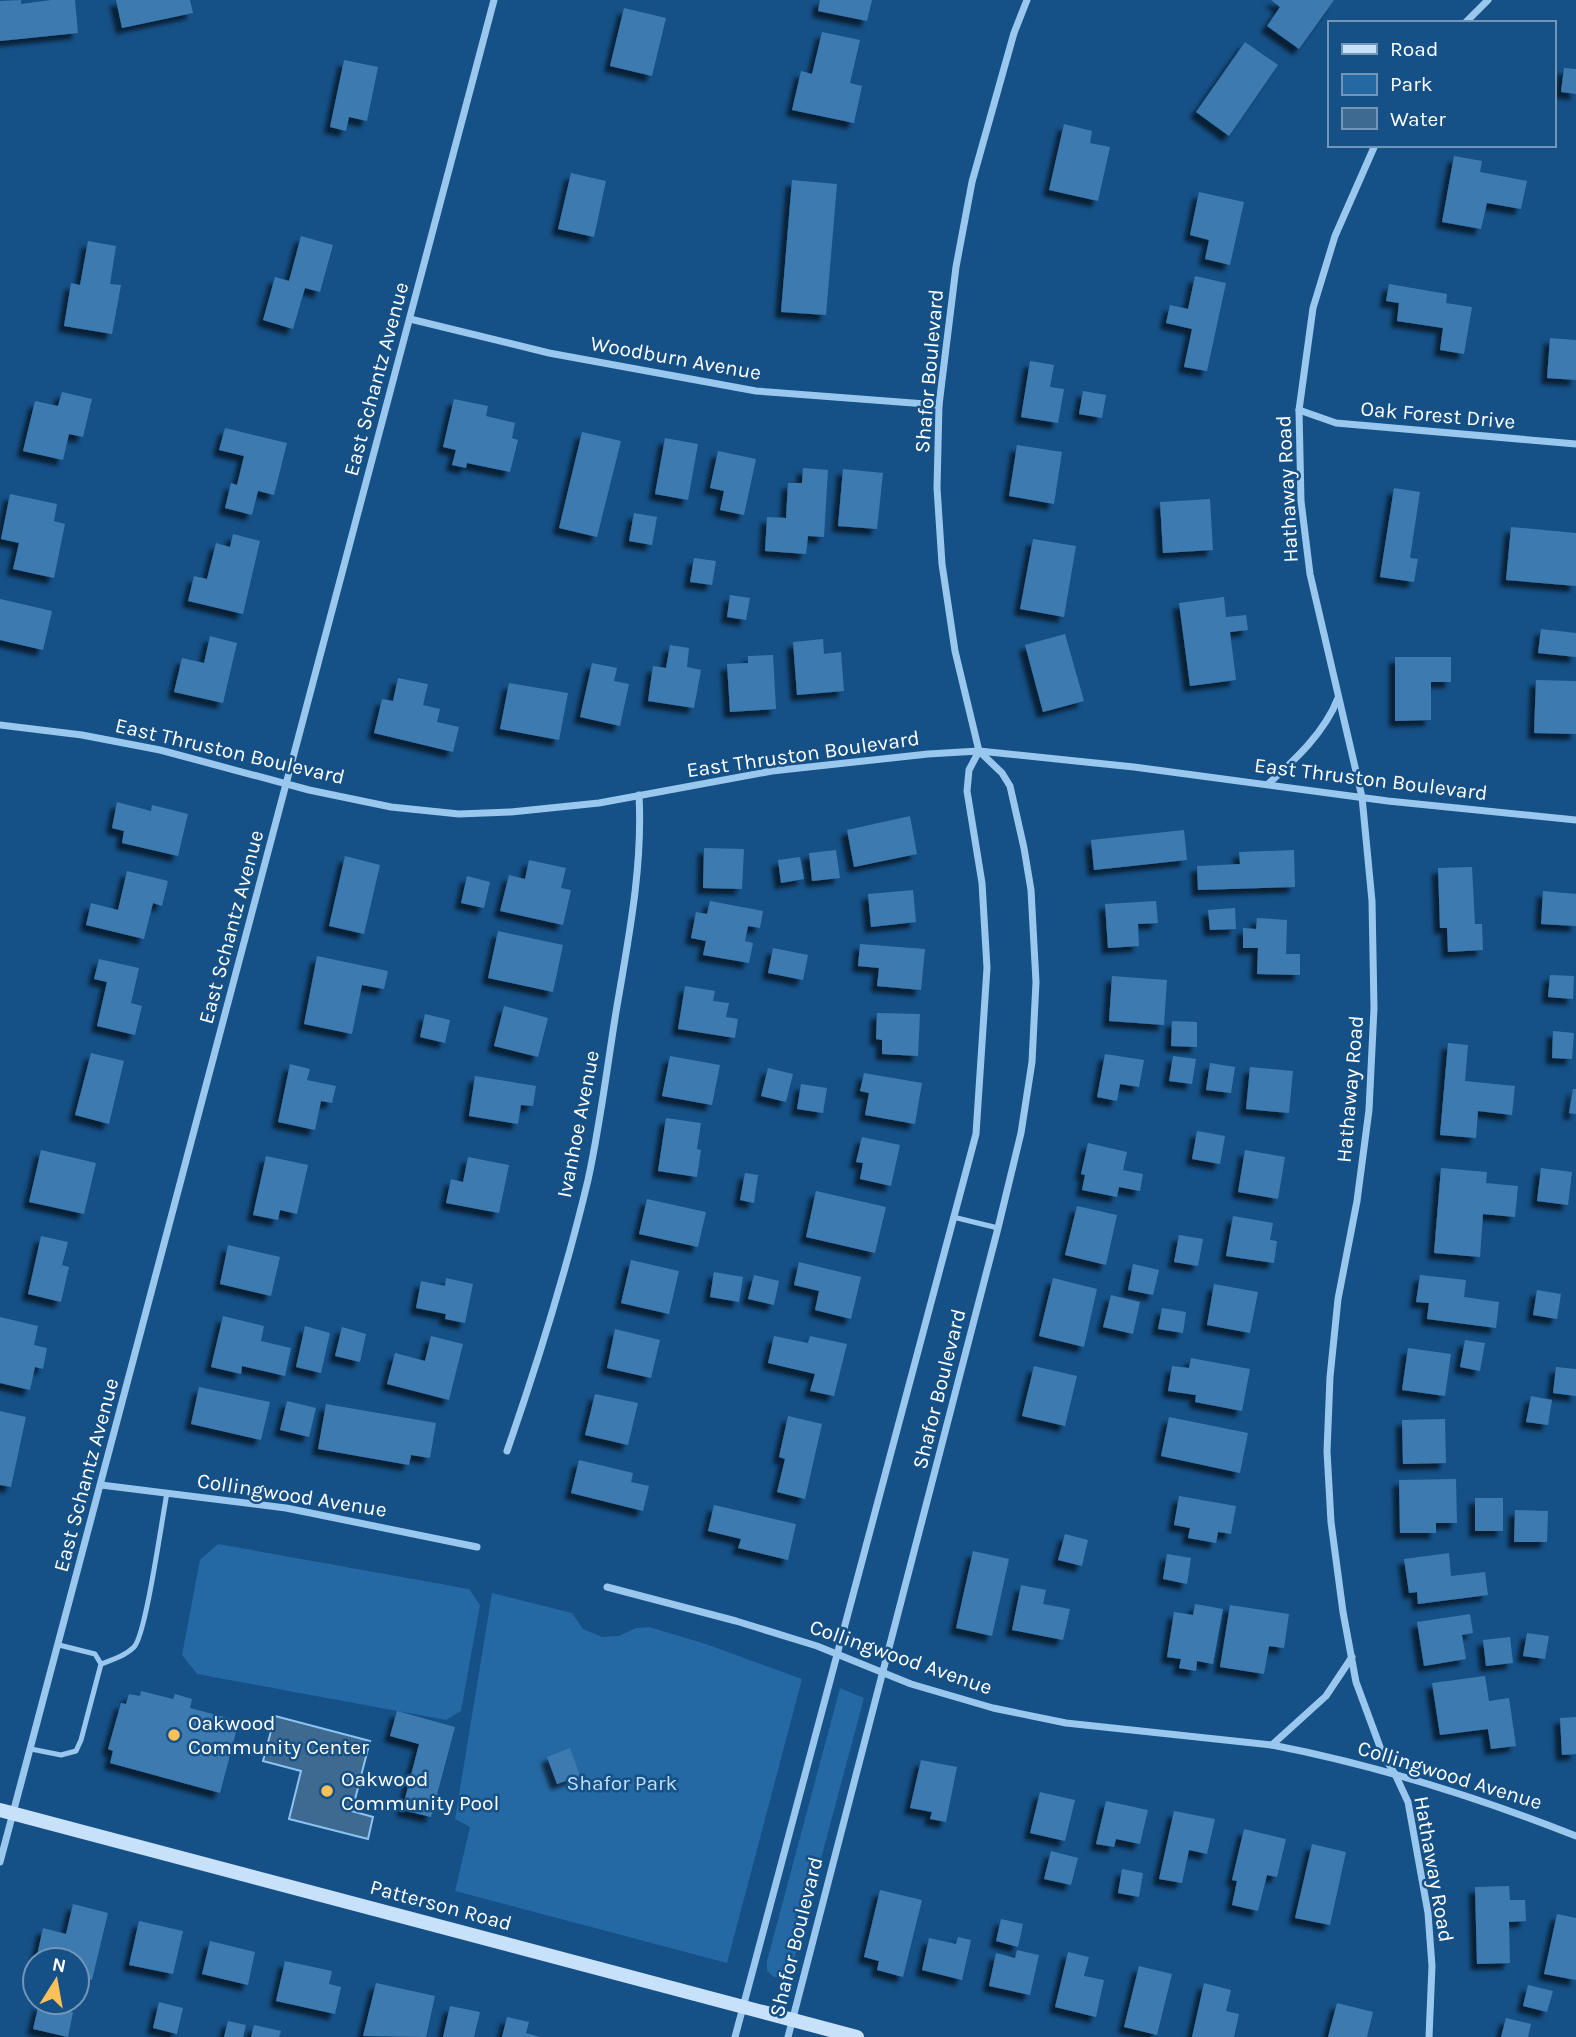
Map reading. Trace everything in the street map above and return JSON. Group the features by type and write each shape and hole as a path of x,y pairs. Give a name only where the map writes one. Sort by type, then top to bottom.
{"main road":[{"name":"Patterson Road","path":"7,1812 857,2037"}],"street":[{"name":"East Schantz Avenue","path":"0,1862 7,1812 31,1749 494,0"},
{"name":"Shafor Boulevard","path":"788,2037 998,1228 1021,1133 1031,1062 1036,982 1031,890 1010,786 1002,773 979,751 955,651 942,564 937,488 939,405 956,267 972,182 1014,33 1027,0"},
{"path":"1467,21 1488,0"},
{"name":"Hathaway Road","path":"1374,147 1335,236 1313,308 1299,410 1301,501 1310,575 1338,698 1356,762 1372,901 1374,1008 1370,1084 1357,1201 1338,1299 1330,1377 1327,1451 1331,1522 1356,1682 1383,1755 1408,1802 1428,1913 1432,1965 1429,2037"},
{"name":"Woodburn Avenue","path":"410,319 549,353 756,391 939,405"},
{"name":"Oak Forest Drive","path":"1299,410 1336,423 1576,444"},
{"path":"1269,783 1311,740 1333,710 1338,698"},
{"name":"East Thruston Boulevard","path":"0,725 82,735 160,750 309,790 391,807 459,814 599,803 772,771 979,751 1576,820"},
{"name":"Shafor Boulevard","path":"734,2037 976,1134 984,1047 987,968 982,883 967,791 969,770 979,751"},
{"name":"Ivanhoe Avenue","path":"507,1451 563,1276 588,1179 630,930 641,825 639,795"},
{"name":"Collingwood Avenue","path":"101,1485 286,1508 477,1547"},
{"name":"Collingwood Avenue","path":"607,1587 736,1621 838,1653 911,1684 993,1708 1054,1720 1272,1745 1328,1756 1507,1809 1576,1836"},
{"path":"1272,1745 1326,1696 1352,1657"}],"lane":[{"path":"953,1217 998,1228"},
{"path":"101,1664 122,1656 136,1645 144,1624 167,1493"},
{"path":"31,1749 61,1755 76,1751 101,1664 95,1654 58,1645"}],"green space":[{"path":"218,1544 469,1589 480,1605 461,1711 446,1720 197,1674 182,1655 200,1560"},
{"name":"Shafor Park","path":"492,1593 572,1613 583,1629 602,1637 619,1636 636,1628 649,1627 706,1644 802,1679 727,1963 455,1891 470,1827 455,1819"},
{"path":"840,1688 864,1698 792,1967 786,1977 774,1977 767,1971 767,1961"}],"water":[{"name":"Oakwood Community Pool","path":"275,1716 370,1741 352,1811 373,1817 368,1839 289,1819 301,1771 263,1761"}],"building":[{"path":"21,0 21,4 75,0 78,33 0,41 0,1"},
{"path":"116,0 190,0 193,13 122,28"},
{"path":"820,0 872,0 867,21 818,11"},
{"path":"1271,0 1334,0 1299,49 1267,26 1280,7"},
{"path":"624,8 666,18 652,76 610,66"},
{"path":"822,32 860,40 850,83 862,86 854,123 792,110 801,71 812,74"},
{"path":"1245,42 1278,65 1229,136 1196,112"},
{"path":"344,60 378,67 367,121 349,117 346,131 330,127"},
{"path":"1564,68 1576,69 1576,94 1561,92"},
{"path":"1064,124 1092,131 1090,143 1110,147 1098,201 1049,190"},
{"path":"1454,156 1482,161 1480,172 1527,181 1521,209 1487,203 1481,229 1442,222"},
{"path":"571,173 606,181 594,237 558,229"},
{"path":"792,180 837,184 826,315 781,312"},
{"path":"1199,192 1244,202 1230,265 1205,259 1209,240 1190,235"},
{"path":"301,236 333,245 320,292 305,288 293,329 263,320 275,277 289,281"},
{"path":"88,241 116,246 110,284 121,285 112,334 64,326 71,283 80,285"},
{"path":"1195,276 1226,283 1207,371 1184,367 1192,329 1166,323 1170,305 1188,309"},
{"path":"1389,284 1447,294 1446,303 1472,307 1464,354 1440,350 1443,328 1397,321 1399,303 1386,301"},
{"path":"1550,338 1576,340 1576,380 1547,378"},
{"path":"1030,361 1054,365 1050,387 1064,389 1058,423 1021,417"},
{"path":"1083,391 1106,395 1102,418 1079,414"},
{"path":"62,392 92,399 83,437 69,434 63,460 23,451 35,401 58,406"},
{"path":"454,399 488,406 486,416 515,423 512,438 518,440 510,472 467,463 466,468 452,465 456,450 443,447"},
{"path":"225,428 287,443 274,495 258,491 252,515 225,508 231,483 237,485 244,456 219,450"},
{"path":"582,432 621,441 597,537 559,528"},
{"path":"665,438 698,444 688,500 655,494"},
{"path":"1017,445 1062,452 1054,504 1009,496"},
{"path":"718,451 756,459 744,515 720,510 724,491 710,488"},
{"path":"803,468 828,470 824,537 808,536 806,554 765,551 767,517 786,518 788,483 802,483"},
{"path":"843,469 883,473 877,529 838,526"},
{"path":"1394,488 1420,492 1410,558 1418,559 1414,582 1380,577"},
{"path":"10,494 57,504 54,521 65,524 54,578 13,569 19,543 1,539"},
{"path":"1210,499 1213,550 1163,553 1160,502"},
{"path":"634,513 657,517 652,545 629,541"},
{"path":"1511,527 1576,533 1576,586 1506,580"},
{"path":"233,534 260,541 243,614 188,601 194,576 207,579 216,543 230,547"},
{"path":"1033,539 1076,546 1064,617 1020,609"},
{"path":"694,558 716,561 712,585 690,582"},
{"path":"730,595 750,598 746,620 727,617"},
{"path":"1224,597 1226,617 1246,615 1248,630 1230,632 1236,680 1190,686 1179,603"},
{"path":"0,599 52,611 43,650 0,640"},
{"path":"1541,629 1576,633 1576,657 1538,653"},
{"path":"1065,634 1084,701 1043,712 1025,645"},
{"path":"210,636 237,643 223,703 174,692 182,658 204,663"},
{"path":"823,639 824,654 841,652 844,691 797,695 793,642"},
{"path":"670,645 689,648 687,667 701,670 694,708 648,701 653,666 666,668"},
{"path":"773,655 776,709 730,712 727,664 748,663 748,656"},
{"path":"1395,657 1451,657 1451,682 1431,682 1431,720 1395,721"},
{"path":"592,663 617,668 614,681 629,684 620,726 580,717"},
{"path":"398,678 428,684 423,705 440,709 437,722 459,727 453,752 374,733 382,699 393,701"},
{"path":"1536,680 1576,681 1576,734 1534,733"},
{"path":"509,683 568,693 559,740 500,729"},
{"path":"117,802 151,811 152,805 188,814 178,856 122,843 124,831 112,828"},
{"path":"910,816 917,854 854,867 847,830"},
{"path":"1184,830 1187,860 1094,870 1091,840"},
{"path":"704,848 744,849 742,889 703,888"},
{"path":"836,850 840,878 812,881 809,853"},
{"path":"1294,850 1295,887 1198,890 1197,866 1240,864 1239,852"},
{"path":"345,856 380,865 364,934 329,926"},
{"path":"800,857 804,879 781,883 778,860"},
{"path":"529,860 566,868 561,888 571,890 563,925 500,911 509,875 525,879"},
{"path":"1472,867 1475,924 1482,924 1483,950 1448,952 1447,928 1440,928 1438,868"},
{"path":"127,871 168,881 162,906 153,903 144,939 86,925 91,903 118,910"},
{"path":"467,876 490,882 484,908 461,903"},
{"path":"913,890 916,922 871,927 868,894"},
{"path":"1543,891 1576,894 1576,926 1541,924"},
{"path":"710,901 763,911 760,928 748,926 745,941 753,943 749,963 703,955 706,941 691,938 696,912 707,914"},
{"path":"1156,901 1158,923 1138,924 1139,946 1108,948 1105,904"},
{"path":"1235,908 1236,929 1210,930 1208,910"},
{"path":"1257,918 1287,920 1286,954 1300,954 1300,975 1257,974 1258,948 1243,948 1243,928 1256,929"},
{"path":"498,931 563,945 553,992 488,978"},
{"path":"860,944 925,949 921,990 877,986 879,968 858,966"},
{"path":"773,948 808,955 803,980 768,973"},
{"path":"317,956 388,971 384,989 362,985 352,1034 304,1024"},
{"path":"99,959 139,968 131,1003 142,1006 135,1035 97,1026 107,982 94,979"},
{"path":"1550,975 1574,976 1573,999 1548,997"},
{"path":"1112,976 1167,980 1164,1025 1109,1021"},
{"path":"685,986 715,991 713,1001 729,1003 726,1017 738,1019 735,1038 678,1029"},
{"path":"504,1006 548,1018 538,1057 494,1046"},
{"path":"877,1013 920,1014 918,1056 882,1054 882,1040 876,1039"},
{"path":"425,1014 450,1020 445,1043 420,1037"},
{"path":"1172,1021 1197,1022 1197,1047 1171,1046"},
{"path":"1553,1031 1574,1033 1572,1059 1552,1058"},
{"path":"1448,1043 1468,1045 1465,1081 1515,1086 1512,1115 1478,1111 1476,1138 1440,1135"},
{"path":"91,1053 124,1061 109,1124 75,1115"},
{"path":"1105,1054 1144,1060 1139,1087 1120,1084 1117,1101 1097,1097"},
{"path":"670,1056 720,1065 712,1105 662,1096"},
{"path":"1173,1056 1196,1059 1192,1084 1169,1081"},
{"path":"1210,1063 1235,1067 1231,1093 1206,1090"},
{"path":"290,1064 310,1069 307,1080 336,1086 332,1103 321,1101 315,1130 278,1122"},
{"path":"1250,1067 1293,1071 1289,1113 1246,1109"},
{"path":"768,1068 793,1074 786,1102 761,1096"},
{"path":"864,1073 922,1083 915,1124 865,1115 869,1093 860,1091"},
{"path":"475,1076 536,1086 533,1106 521,1105 518,1124 469,1116"},
{"path":"801,1084 827,1088 823,1113 797,1109"},
{"path":"1573,1089 1576,1089 1576,1114 1569,1113"},
{"path":"666,1118 701,1123 697,1177 658,1171"},
{"path":"1197,1131 1225,1136 1220,1164 1192,1159"},
{"path":"862,1137 900,1145 891,1186 860,1179 863,1163 856,1162"},
{"path":"1088,1143 1127,1152 1123,1170 1143,1174 1140,1191 1119,1187 1117,1197 1082,1190 1085,1175 1081,1174"},
{"path":"41,1150 96,1163 84,1214 29,1202"},
{"path":"1245,1150 1285,1157 1278,1199 1238,1192"},
{"path":"266,1156 308,1165 297,1214 280,1210 278,1220 253,1215"},
{"path":"468,1157 509,1165 499,1213 446,1203 451,1179 463,1182"},
{"path":"1441,1168 1487,1172 1486,1183 1518,1186 1515,1217 1483,1214 1480,1257 1434,1253"},
{"path":"1541,1168 1572,1172 1568,1205 1537,1201"},
{"path":"745,1173 758,1175 754,1203 740,1200"},
{"path":"816,1191 886,1207 875,1253 806,1237"},
{"path":"647,1199 706,1212 698,1247 639,1234"},
{"path":"1077,1206 1117,1215 1106,1265 1065,1255"},
{"path":"1233,1216 1273,1223 1270,1240 1277,1241 1274,1263 1226,1256"},
{"path":"1179,1235 1203,1239 1198,1266 1174,1262"},
{"path":"41,1236 68,1242 62,1265 69,1267 61,1302 28,1294"},
{"path":"228,1245 280,1257 271,1296 220,1284"},
{"path":"631,1260 679,1271 669,1314 621,1303"},
{"path":"799,1262 861,1277 851,1319 815,1310 819,1291 794,1285"},
{"path":"1133,1264 1159,1270 1153,1295 1128,1290"},
{"path":"714,1272 743,1277 739,1302 710,1297"},
{"path":"754,1275 779,1281 774,1305 748,1299"},
{"path":"1420,1275 1466,1280 1464,1297 1499,1302 1496,1328 1427,1319 1429,1303 1416,1302"},
{"path":"446,1278 473,1284 465,1323 445,1319 446,1314 416,1308 421,1281 445,1286"},
{"path":"1053,1278 1097,1289 1084,1347 1039,1336"},
{"path":"1214,1284 1258,1292 1250,1333 1207,1325"},
{"path":"1537,1290 1561,1294 1557,1319 1533,1315"},
{"path":"1111,1295 1140,1302 1133,1334 1103,1327"},
{"path":"1162,1308 1186,1312 1183,1333 1158,1329"},
{"path":"223,1316 264,1326 261,1341 291,1348 285,1376 242,1366 241,1374 211,1367"},
{"path":"0,1317 38,1326 34,1345 47,1348 43,1369 35,1367 30,1390 0,1383"},
{"path":"305,1326 330,1333 321,1373 296,1367"},
{"path":"342,1327 366,1334 360,1362 335,1356"},
{"path":"615,1329 660,1340 651,1378 607,1368"},
{"path":"431,1336 463,1344 449,1400 387,1384 395,1353 425,1361"},
{"path":"774,1336 808,1343 810,1336 847,1344 834,1396 810,1391 815,1374 768,1363"},
{"path":"1465,1340 1485,1343 1480,1371 1460,1367"},
{"path":"1408,1348 1451,1354 1445,1396 1402,1390"},
{"path":"1191,1358 1250,1369 1242,1411 1195,1402 1196,1395 1168,1391 1172,1366 1189,1368"},
{"path":"1034,1366 1077,1376 1065,1426 1022,1416"},
{"path":"1556,1367 1576,1369 1576,1396 1553,1393"},
{"path":"199,1387 270,1402 261,1440 191,1424"},
{"path":"595,1394 638,1403 628,1445 585,1435"},
{"path":"1531,1396 1552,1400 1548,1425 1526,1422"},
{"path":"287,1401 316,1408 309,1437 280,1430"},
{"path":"326,1404 436,1423 430,1458 411,1455 409,1465 318,1449"},
{"path":"0,1411 26,1417 11,1487 0,1485"},
{"path":"788,1416 822,1424 805,1499 777,1492 785,1459 779,1457"},
{"path":"1169,1417 1248,1433 1240,1473 1161,1456"},
{"path":"1445,1419 1446,1463 1403,1464 1402,1420"},
{"path":"579,1460 633,1473 631,1482 649,1486 643,1511 571,1493"},
{"path":"1456,1479 1457,1523 1436,1523 1436,1533 1400,1533 1399,1480"},
{"path":"1179,1496 1236,1506 1231,1534 1218,1532 1216,1543 1188,1538 1190,1528 1174,1525"},
{"path":"1475,1498 1503,1498 1503,1531 1475,1531"},
{"path":"714,1505 796,1524 788,1560 738,1548 741,1539 708,1531"},
{"path":"1515,1510 1548,1511 1547,1542 1514,1542"},
{"path":"1065,1534 1088,1540 1082,1566 1058,1560"},
{"path":"973,1551 1009,1559 992,1636 956,1628"},
{"path":"1449,1553 1451,1576 1485,1572 1488,1595 1418,1604 1417,1592 1409,1593 1404,1559"},
{"path":"1167,1554 1191,1558 1187,1584 1163,1579"},
{"path":"1021,1585 1046,1590 1043,1604 1070,1609 1063,1640 1012,1630"},
{"path":"1195,1604 1223,1609 1213,1664 1197,1661 1196,1671 1179,1668 1181,1659 1167,1657 1174,1612 1193,1615"},
{"path":"1230,1605 1289,1614 1284,1648 1269,1646 1264,1674 1220,1667"},
{"path":"1470,1614 1473,1633 1462,1635 1466,1659 1424,1666 1417,1622"},
{"path":"1527,1633 1549,1636 1545,1659 1523,1656"},
{"path":"1510,1637 1513,1663 1486,1666 1483,1640"},
{"path":"1485,1676 1489,1701 1509,1698 1516,1746 1491,1749 1488,1729 1440,1735 1432,1683"},
{"name":"Oakwood Community Center","path":"141,1691 173,1699 175,1694 192,1699 190,1708 239,1721 220,1793 110,1763 113,1751 108,1749 121,1703 126,1704 129,1694 140,1696"},
{"path":"397,1711 455,1727 431,1817 402,1810 419,1744 390,1736"},
{"path":"1576,1717 1576,1754 1562,1755 1560,1718"},
{"path":"570,1748 580,1776 557,1784 547,1757"},
{"path":"921,1760 957,1767 946,1822 930,1819 932,1812 910,1808"},
{"path":"1040,1792 1075,1800 1065,1841 1030,1833"},
{"path":"1106,1801 1148,1810 1140,1844 1116,1839 1114,1847 1096,1844"},
{"path":"1174,1811 1215,1819 1207,1854 1189,1850 1182,1883 1159,1879"},
{"path":"1244,1829 1286,1839 1277,1877 1267,1875 1258,1911 1232,1905 1237,1881 1232,1880"},
{"path":"1312,1844 1346,1852 1330,1925 1295,1918"},
{"path":"1051,1851 1078,1858 1071,1885 1044,1879"},
{"path":"1122,1869 1143,1873 1139,1897 1118,1893"},
{"path":"1509,1886 1510,1900 1525,1900 1526,1921 1509,1922 1510,1963 1477,1964 1475,1887"},
{"path":"880,1890 922,1900 903,1977 877,1970 879,1961 864,1957"},
{"path":"73,1904 108,1913 92,1980 91,1946 39,1946 43,1928 66,1934"},
{"path":"1557,1914 1576,1918 1576,1980 1544,1974"},
{"path":"1001,1919 1023,1924 1018,1947 996,1941"},
{"path":"139,1921 183,1931 173,1974 129,1965"},
{"path":"958,1937 971,1940 962,1980 922,1970 929,1938 956,1944"},
{"path":"210,1941 255,1952 248,1985 202,1974"},
{"path":"1017,1950 1039,1955 1030,1995 989,1986 996,1953 1015,1958"},
{"path":"1068,1952 1089,1957 1084,1976 1104,1980 1096,2017 1055,2007"},
{"path":"285,1961 332,1971 329,1984 341,1987 335,2014 276,2001"},
{"path":"1139,1966 1172,1974 1157,2035 1124,2027"},
{"path":"376,1983 435,1996 426,2037 363,2036"},
{"path":"1204,1983 1231,1990 1226,2011 1239,2014 1234,2037 1192,2037"},
{"path":"1528,1985 1553,1991 1547,2012 1523,2006"},
{"path":"159,2002 183,2008 177,2034 153,2028"},
{"path":"1337,2003 1373,2012 1367,2037 1328,2037"},
{"path":"450,2006 480,2012 474,2037 443,2037"},
{"path":"36,2016 72,2016 68,2037 33,2029"},
{"path":"507,2017 529,2022 526,2033 540,2037 502,2037"},
{"path":"1506,2018 1531,2024 1528,2037 1501,2037"},
{"path":"228,2021 246,2025 243,2037 224,2037"},
{"path":"254,2025 281,2031 279,2037 251,2037"}],"place":[{"name":"Oakwood Community Center","path":"174,1735"},
{"name":"Oakwood Community Pool","path":"327,1791"}]}
